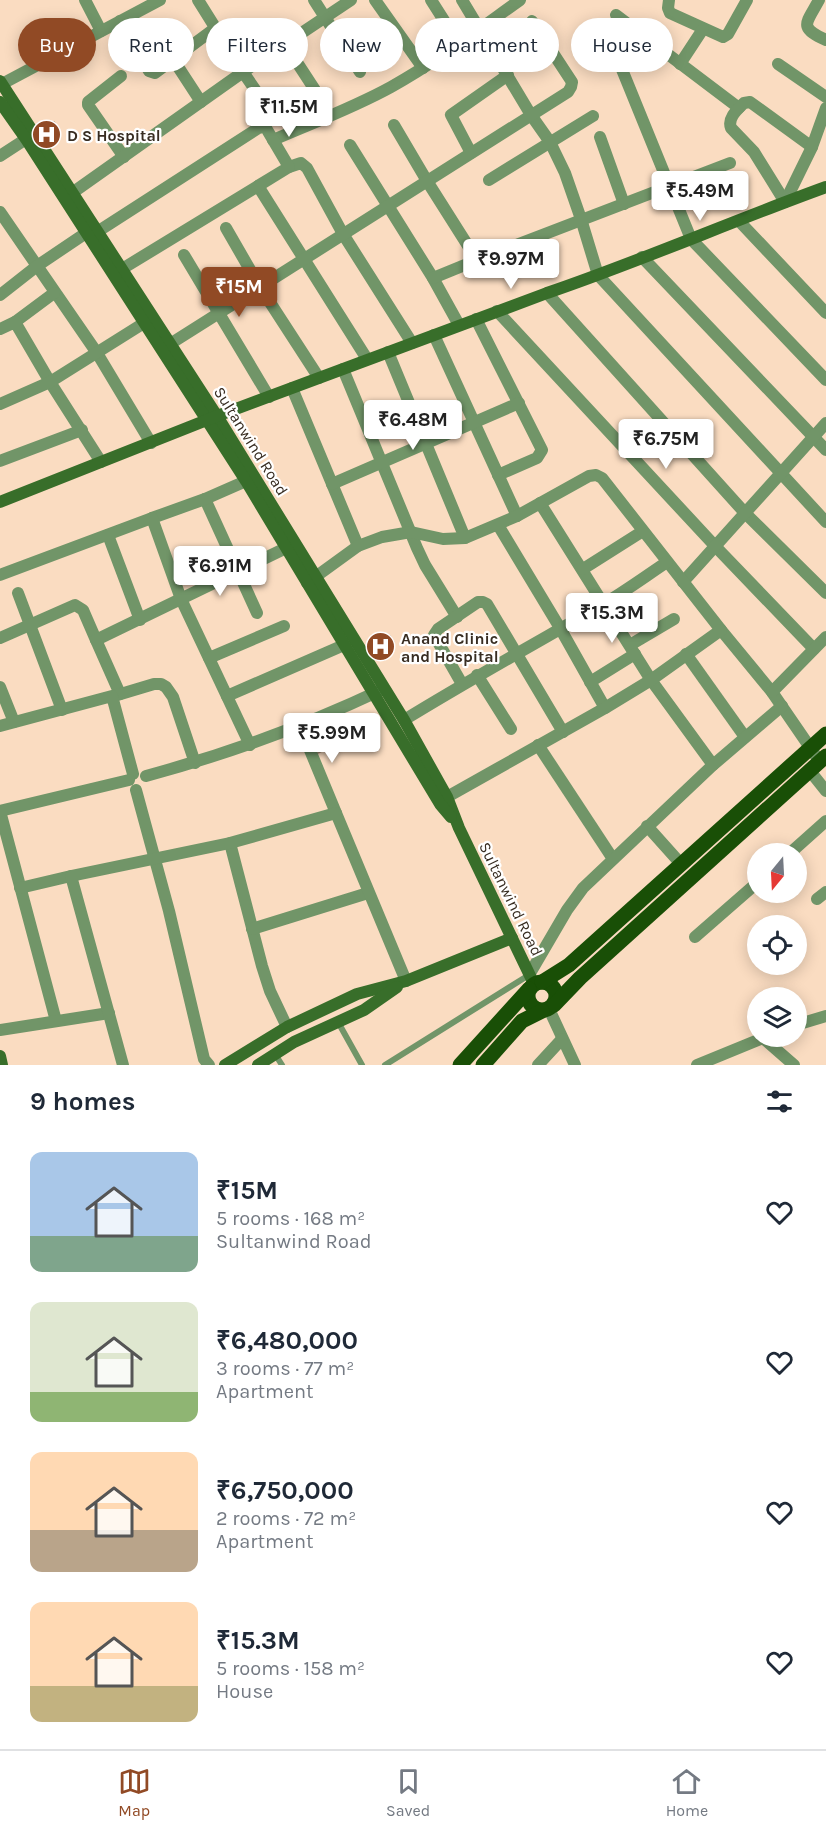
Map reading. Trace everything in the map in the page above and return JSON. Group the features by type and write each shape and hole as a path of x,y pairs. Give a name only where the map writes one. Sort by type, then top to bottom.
{"main road":[{"name":"Sultanwind Road","path":"1,84 144,322 212,418 311,579 404,720 447,797 459,828 533,982"},
{"path":"0,102 68,196"},
{"path":"0,501 367,359 598,275 784,202 826,188"},
{"name":"Sultanwind Road","path":"91,232 122,269 170,344 286,548 311,579 344,645 373,694 440,804 459,828"},
{"path":"460,1065 533,982 569,965 826,734"},
{"path":"483,1065 522,1021 548,1008 819,763"},
{"path":"225,1065 287,1027 357,994 406,981 512,938"},
{"path":"258,1065 294,1042 364,1010 406,981"},
{"path":"533,982 548,983 556,992 556,998 548,1008 536,1010 528,1001 533,982"},
{"path":"0,1056 2,1065"}],"street":[{"path":"86,0 101,31"},
{"path":"126,18 160,0"},
{"path":"198,0 208,18"},
{"path":"314,0 325,17"},
{"path":"308,28 351,0"},
{"path":"375,0 415,57"},
{"path":"432,0 443,18"},
{"path":"462,0 473,18"},
{"path":"495,18 520,0"},
{"path":"669,0 670,12 723,37 728,34 747,0"},
{"path":"819,0 807,22 807,28 810,33 826,40"},
{"path":"616,15 620,18"},
{"path":"1,84 108,27"},
{"path":"680,64 703,29"},
{"path":"673,59 739,108"},
{"path":"170,344 568,92 572,82 559,62"},
{"path":"778,64 826,97"},
{"path":"181,72 201,102"},
{"path":"68,196 243,72 267,107"},
{"path":"303,72 315,90"},
{"path":"273,140 357,104 416,72"},
{"path":"506,72 550,142 565,173 582,219 598,275 826,522"},
{"path":"623,72 691,239 826,380"},
{"path":"471,153 451,116 508,75"},
{"path":"122,76 87,102 123,157"},
{"path":"784,202 754,152 731,128 729,124 731,119 744,103 750,102 812,147"},
{"path":"784,202 812,147 826,108"},
{"path":"489,180 593,116"},
{"path":"394,125 477,260"},
{"path":"0,295 37,266 260,127 267,128 289,167"},
{"path":"600,137 624,204"},
{"path":"0,156 26,140"},
{"path":"350,145 433,278 459,326"},
{"path":"122,269 289,167 297,163 304,164 343,234 412,343"},
{"path":"433,278 730,163"},
{"path":"258,186 367,359"},
{"path":"0,212 97,353 151,443"},
{"path":"739,221 826,313"},
{"path":"225,228 319,378"},
{"path":"184,255 269,397"},
{"path":"642,257 826,450"},
{"path":"0,329 15,322 54,293"},
{"path":"547,293 745,513 826,593"},
{"path":"497,311 814,649"},
{"path":"476,319 542,450 537,458 498,475"},
{"path":"15,322 101,462"},
{"path":"0,403 50,382 144,322"},
{"path":"434,335 517,516"},
{"path":"388,352 465,538"},
{"path":"343,369 425,565 457,617"},
{"path":"292,388 358,546"},
{"path":"332,484 519,403"},
{"path":"683,582 826,423"},
{"path":"0,461 82,430"},
{"path":"311,579 358,546 382,537 411,532 443,539 465,538 517,516 590,476 596,475 602,478 772,692 819,763 826,791"},
{"path":"0,575 204,499 246,481"},
{"path":"204,499 257,613"},
{"path":"540,503 651,680 713,765"},
{"path":"152,518 181,599 250,745"},
{"path":"498,525 605,708"},
{"path":"583,569 643,531"},
{"path":"108,535 140,620"},
{"path":"96,640 286,548"},
{"path":"404,720 477,675 603,604 667,562"},
{"path":"18,593 62,710"},
{"path":"462,684 434,637 435,632 478,602 483,602 487,604 563,732"},
{"path":"0,638 75,605 80,606 83,610 116,695 131,777 130,786 136,790 155,858 205,1063"},
{"path":"590,682 674,619"},
{"path":"209,658 284,626"},
{"path":"447,797 651,680 721,630"},
{"path":"772,692 826,637"},
{"path":"226,696 344,645"},
{"path":"686,654 745,737"},
{"path":"477,675 511,729"},
{"path":"0,726 161,684 173,697 195,763"},
{"path":"0,687 14,722"},
{"path":"56,1021 0,811 131,777 140,772 146,776 195,763 300,726 385,688"},
{"path":"533,982 567,910 583,888 713,765 782,706"},
{"path":"300,726 406,981"},
{"path":"538,745 612,859"},
{"path":"136,790 146,786 146,776"},
{"path":"20,888 230,843 336,813"},
{"path":"801,843 826,821"},
{"path":"647,826 681,864"},
{"path":"230,843 270,991 287,1027"},
{"path":"71,876 123,1065"},
{"path":"695,937 747,892"},
{"path":"252,929 368,893"},
{"path":"548,1008 574,1065"},
{"path":"0,1030 109,1013"},
{"path":"807,1021 826,1016"},
{"path":"538,1065 562,1039"},
{"path":"697,1065 747,1044"},
{"path":"775,1047 794,1065"}],"lane":[{"path":"385,1065 533,982"},
{"path":"338,1022 362,1065"},
{"path":"275,1054 282,1065"}],"building":[{"path":"54,122 60,131 44,140 38,131"},
{"path":"390,636 394,642 379,651 375,645"},
{"path":"329,726 337,744 316,754 307,736"}],"place":[{"name":"D S Hospital","path":"46,135"},
{"name":"Anand Clinic and Hospital","path":"380,647"}]}
